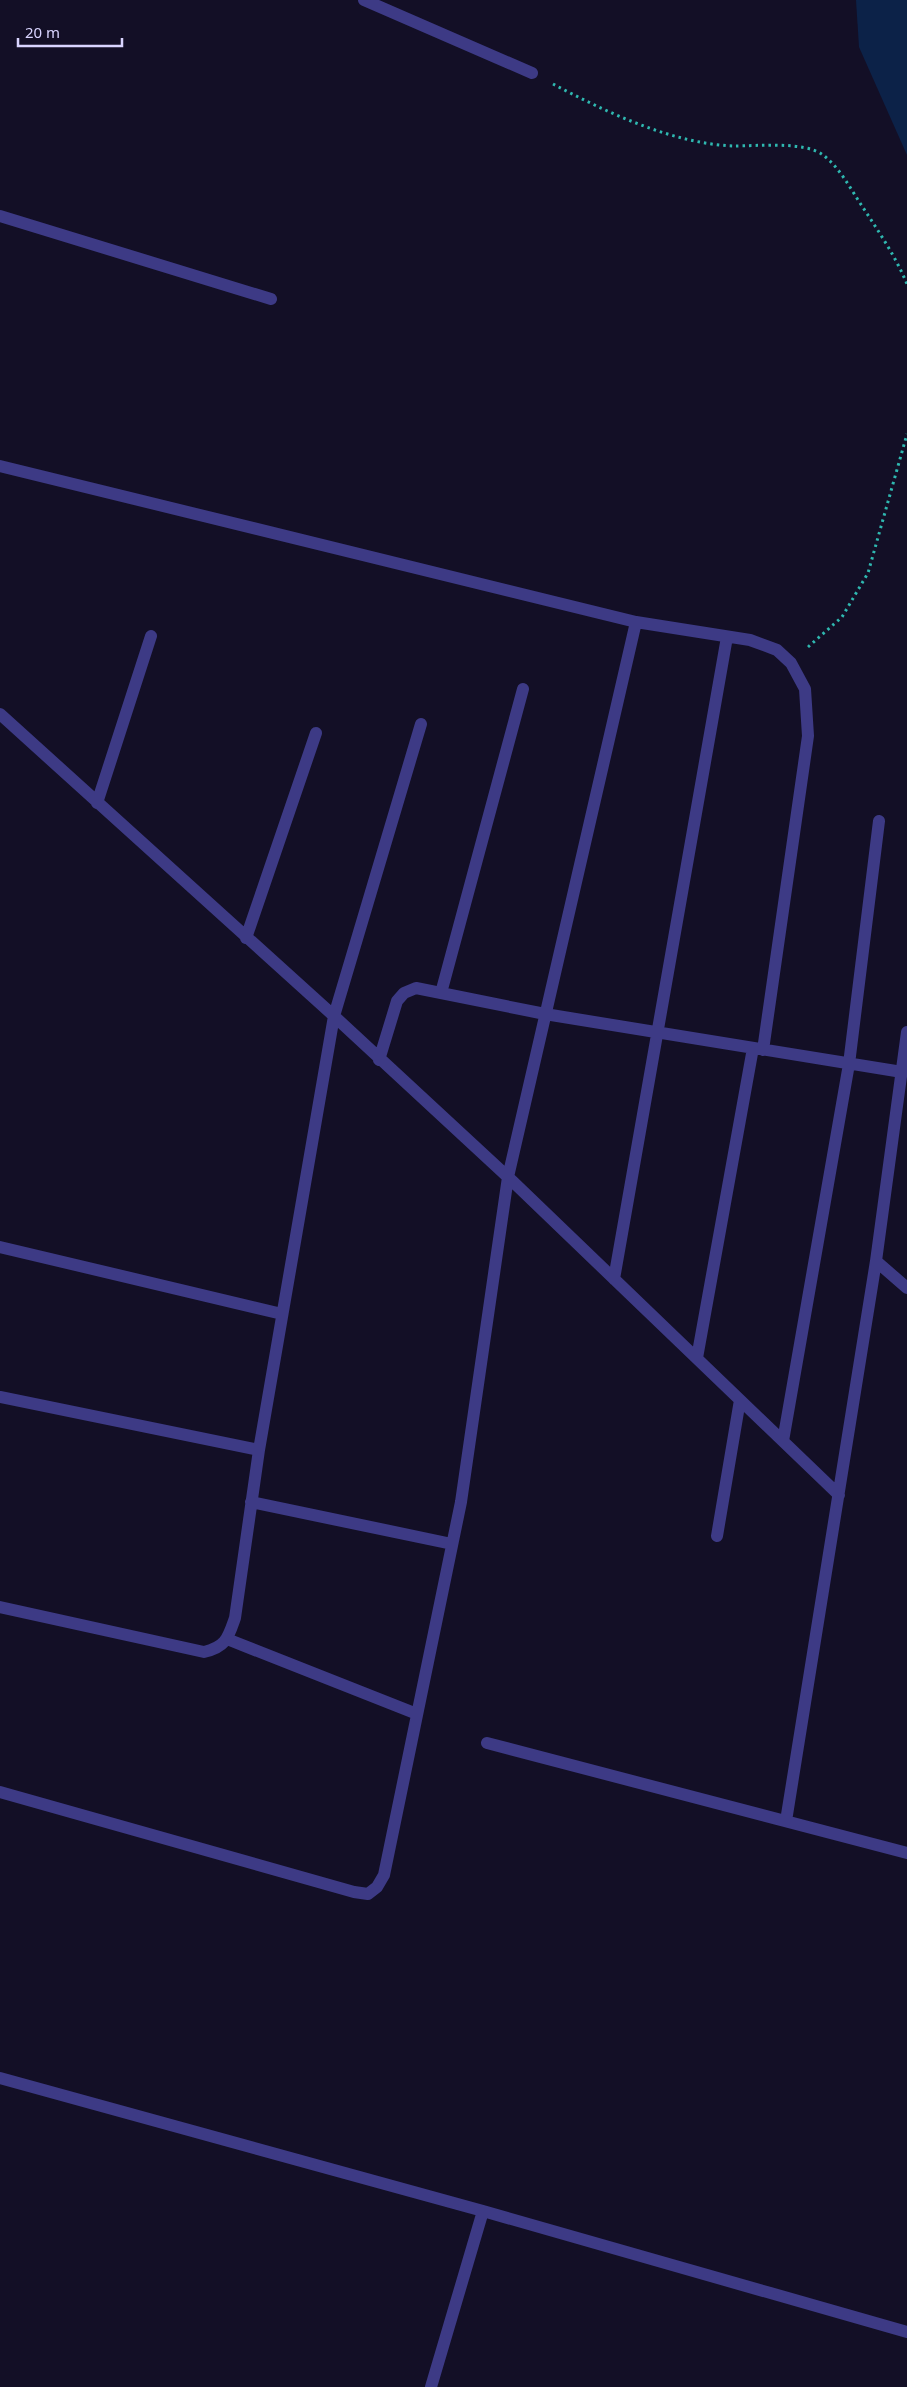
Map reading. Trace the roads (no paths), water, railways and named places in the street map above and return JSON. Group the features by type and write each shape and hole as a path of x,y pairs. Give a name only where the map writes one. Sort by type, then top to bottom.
{"street":[{"path":"364,0 532,73"},
{"path":"0,216 271,299"},
{"path":"0,466 636,622 750,640 777,650 791,663 805,689 808,736 758,1049 697,1358"},
{"path":"0,1792 354,1892 368,1894 377,1887 384,1875 462,1492 508,1177 636,622"},
{"path":"98,803 151,636"},
{"path":"614,1279 727,637"},
{"path":"441,993 523,689"},
{"path":"0,714 334,1016 508,1177 839,1495"},
{"path":"0,1607 204,1652 218,1649 227,1639 235,1618 258,1450 334,1016 421,724"},
{"path":"246,938 316,733"},
{"path":"783,1441 849,1064 879,821"},
{"path":"380,1060 397,1001 404,993 416,988 545,1014 902,1072"},
{"path":"786,1821 876,1262 907,1032"},
{"path":"0,1247 282,1314"},
{"path":"876,1262 907,1288"},
{"path":"0,1397 258,1450"},
{"path":"717,1536 740,1400"},
{"path":"252,1502 452,1544"},
{"path":"227,1639 417,1714"},
{"path":"487,1743 907,1853"},
{"path":"0,2078 483,2211 907,2332"},
{"path":"431,2387 483,2211"}],"water":[{"path":"856,0 907,0 907,155 859,47"}]}
